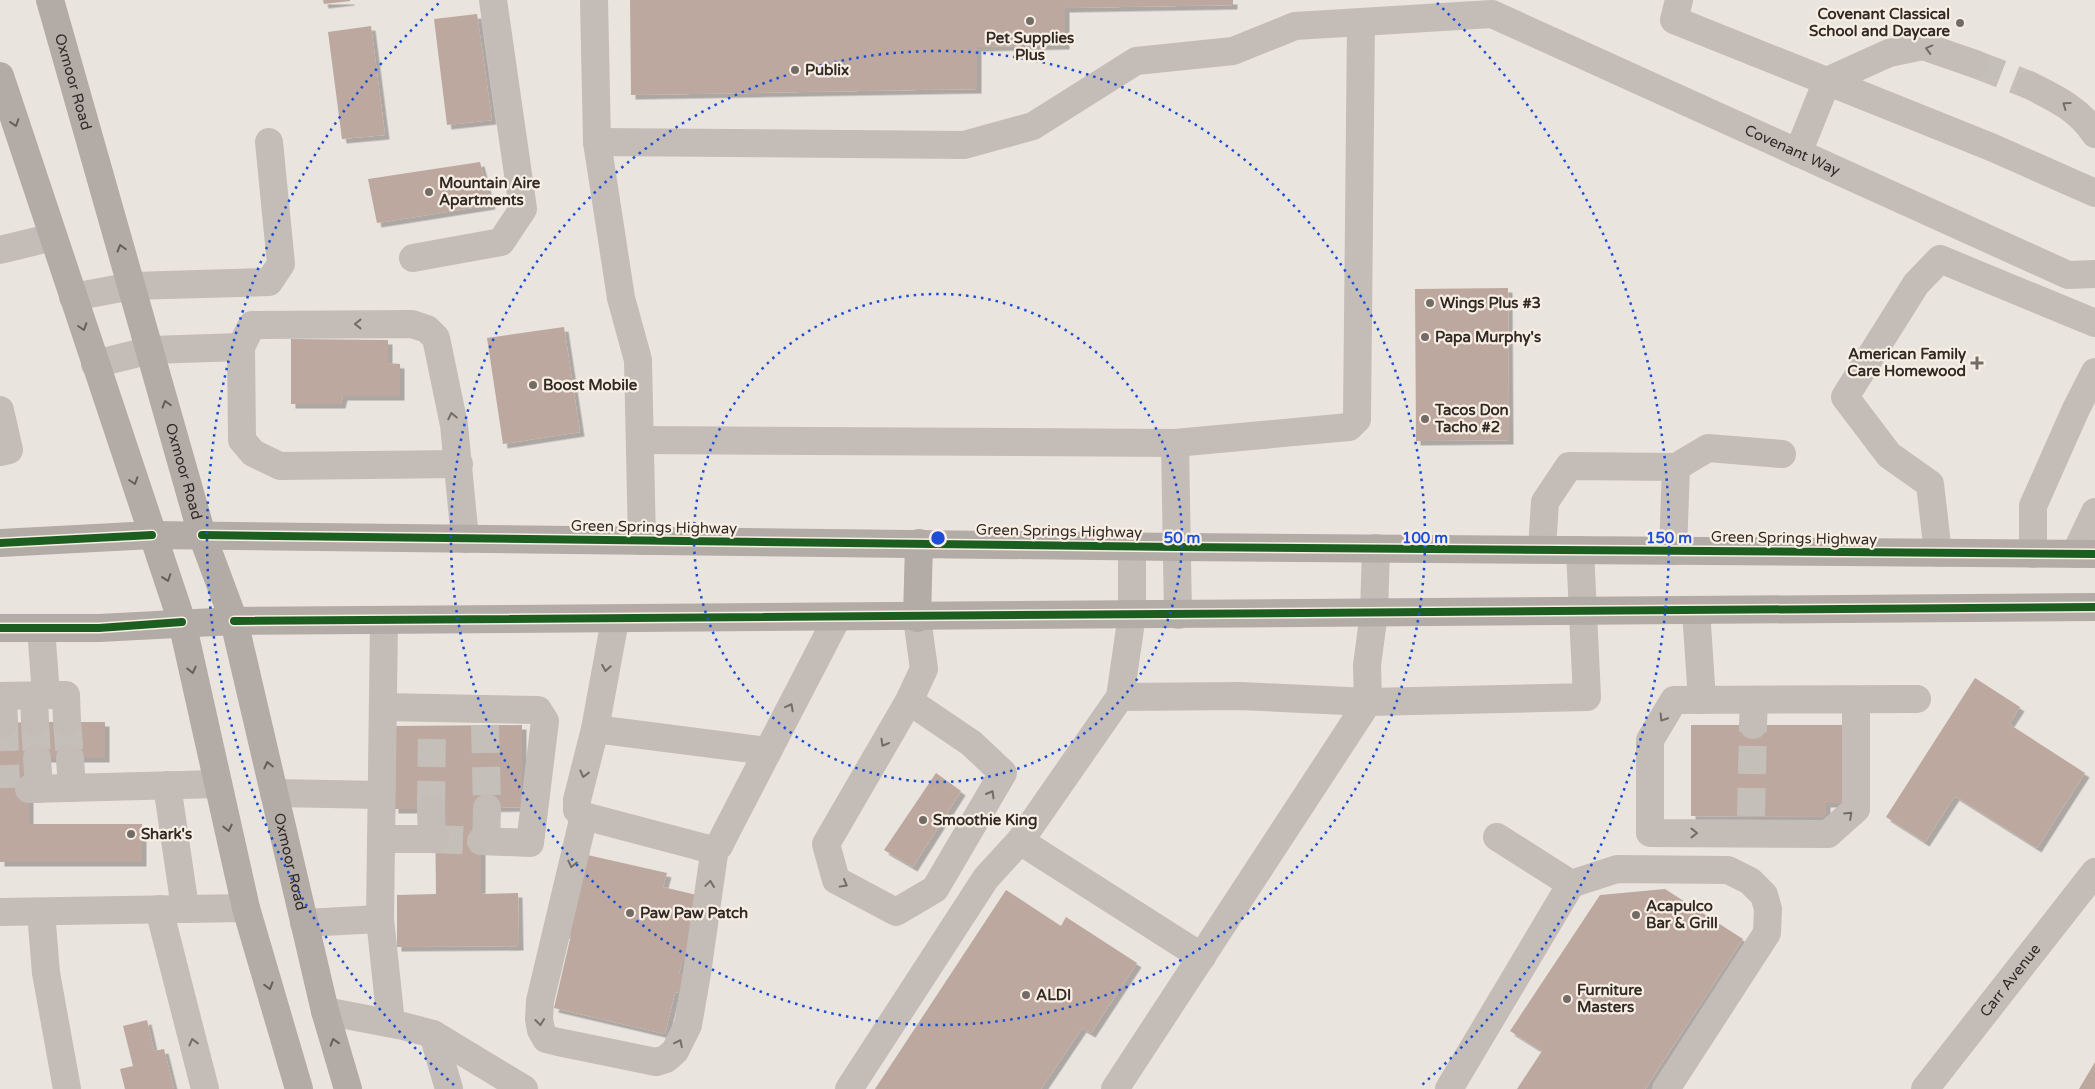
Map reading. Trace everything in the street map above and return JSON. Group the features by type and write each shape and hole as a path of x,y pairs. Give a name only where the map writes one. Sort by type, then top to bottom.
{"main road":[{"name":"Oxmoor Road","path":"50,0 151,350 202,536 234,621 325,1012 348,1089"},
{"path":"0,76 182,622 246,908 299,1089"},
{"name":"Green Springs Highway","path":"0,543 152,535 1177,547 2085,554"},
{"path":"917,618 919,543"},
{"path":"0,628 99,628 182,622 234,621 917,618 2095,607"}],"street":[{"path":"413,258 500,242 523,209 493,0"},
{"path":"594,0 597,142 621,298 638,360 642,541"},
{"path":"1679,0 1674,20 1991,148 2095,193"},
{"path":"597,142 964,145 1032,126 1136,61 1233,51 1295,26 1361,22 1492,7"},
{"name":"Covenant Way","path":"1492,7 1798,153 2068,275 2095,274"},
{"path":"640,440 1175,443 1349,427 1357,419 1361,22"},
{"path":"1798,153 1827,81 1889,53 1923,46 1975,64"},
{"path":"2029,85 2063,102 2088,123 2095,134"},
{"path":"73,297 132,286 269,282 281,264 269,142"},
{"path":"0,250 53,237"},
{"path":"1938,553 1930,484 1889,455 1845,397 1916,284 1940,259 2095,323"},
{"path":"458,464 280,466 253,453 242,440 241,347 252,324 412,324 427,329 436,338 454,425 458,464 465,539"},
{"path":"95,364 151,350 241,347"},
{"path":"2033,554 2033,506 2076,409 2095,372"},
{"path":"0,410 10,450 0,452"},
{"path":"1175,443 1178,615"},
{"path":"1542,550 1545,502 1569,466 1676,467 1708,448 1782,454"},
{"path":"1673,551 1676,467"},
{"path":"2085,554 2095,512"},
{"path":"849,1089 986,878 1020,840 1120,697 1132,615 1132,545"},
{"path":"1115,1089 1368,702 1367,665 1374,613 1376,548"},
{"path":"1120,697 1241,696 1368,702 1587,697 1580,550"},
{"path":"1696,610 1702,700"},
{"path":"615,620 595,729 577,800 577,810 584,816 709,848 719,846 837,618"},
{"path":"909,701 971,742 1003,773 935,889 896,912 836,880 826,844 909,701 924,669 917,618"},
{"path":"384,621 380,920 391,1024"},
{"path":"35,722 40,695 41,628"},
{"path":"4,723 2,696 40,695 66,695 67,722"},
{"path":"1856,700 1856,809 1828,834 1750,824 1650,833 1650,740 1674,700 1702,700 1753,713 1856,700 1917,699"},
{"path":"383,707 432,717 484,717 538,710 545,721 530,843 483,841 487,808"},
{"path":"595,729 767,751"},
{"path":"37,758 34,789 218,784"},
{"path":"70,758 72,788"},
{"path":"167,785 172,909 205,1089"},
{"path":"274,793 381,795"},
{"path":"381,839 433,839 431,809"},
{"path":"584,816 540,1001 541,1030 546,1039 558,1042 656,1062 666,1059 675,1051 688,1025 714,847"},
{"path":"1497,837 1571,884"},
{"path":"1020,840 1202,957"},
{"path":"1449,1089 1571,884 1617,869 1728,870 1750,881 1764,895 1768,909 1767,933 1666,1089"},
{"name":"Carr Avenue","path":"1925,1089 2095,872"},
{"path":"0,912 246,908"},
{"path":"40,912 46,973 67,1089"},
{"path":"304,923 380,920"},
{"path":"325,1012 433,1034 524,1089"},
{"path":"433,1034 449,1089"}],"building":[{"path":"323,0 350,0 350,1 324,4"},
{"path":"630,0 1233,0 1233,5 1065,8 1065,45 977,47 977,89 631,95"},
{"path":"477,14 492,120 447,125 434,19"},
{"path":"371,26 385,135 342,139 328,32"},
{"name":"Mountain Aire Apartments","path":"480,162 491,205 377,223 368,179"},
{"path":"1508,288 1509,440 1416,441 1415,289"},
{"name":"Boost Mobile","path":"564,327 580,432 503,444 487,338"},
{"path":"291,339 388,340 388,363 400,364 400,396 343,396 341,404 291,404"},
{"path":"1975,678 2020,707 2009,724 2085,773 2037,848 1955,796 1925,842 1886,817"},
{"path":"105,722 105,758 29,758 29,824 142,824 142,862 0,862 0,723"},
{"path":"522,725 522,807 481,808 481,894 518,893 519,946 397,947 397,895 436,894 435,809 394,809 395,726"},
{"path":"1691,725 1846,725 1846,803 1826,803 1826,817 1691,816"},
{"name":"Smoothie King","path":"936,773 961,791 913,867 884,850"},
{"path":"583,854 667,873 663,887 701,896 686,962 682,962 679,974 690,976 686,995 675,992 665,1034 554,1008 571,935 564,934"},
{"path":"1665,889 1743,939 1645,1089 1517,1089 1542,1051 1510,1031 1600,895"},
{"name":"ALDI","path":"1006,890 1061,926 1066,917 1137,963 1091,1033 1082,1028 1041,1089 875,1089"},
{"path":"147,1020 154,1051 164,1049 174,1089 125,1089 120,1069 133,1066 123,1026"},
{"path":"2095,1062 2095,1089 2079,1089"}],"tunnel":[{"path":"1975,64 2029,85"},
{"path":"35,722 37,758"},
{"path":"67,722 70,758"},
{"path":"4,723 6,788"},
{"path":"431,809 432,725"},
{"path":"485,725 487,808"},
{"path":"1751,816 1753,725"},
{"path":"435,839 481,841"}],"cycle path":[{"path":"0,543 152,535"},
{"path":"202,535 1177,547 2095,554"},
{"path":"234,621 2095,607"},
{"path":"0,628 99,628 182,622"}],"place":[{"name":"Pet Supplies Plus","path":"1030,21"},
{"name":"Covenant Classical School and Daycare","path":"1960,23"},
{"name":"Publix","path":"795,70"},
{"name":"Mountain Aire Apartments","path":"429,192"},
{"name":"Wings Plus #3","path":"1430,303"},
{"name":"Papa Murphy's","path":"1425,337"},
{"name":"American Family Care Homewood","path":"1977,363"},
{"name":"Boost Mobile","path":"533,385"},
{"name":"Tacos Don Tacho #2","path":"1425,419"},
{"name":"Smoothie King","path":"923,820"},
{"name":"Shark's","path":"131,834"},
{"name":"Paw Paw Patch","path":"630,913"},
{"name":"Acapulco Bar & Grill","path":"1636,915"},
{"name":"ALDI","path":"1026,995"},
{"name":"Furniture Masters","path":"1567,999"}]}
